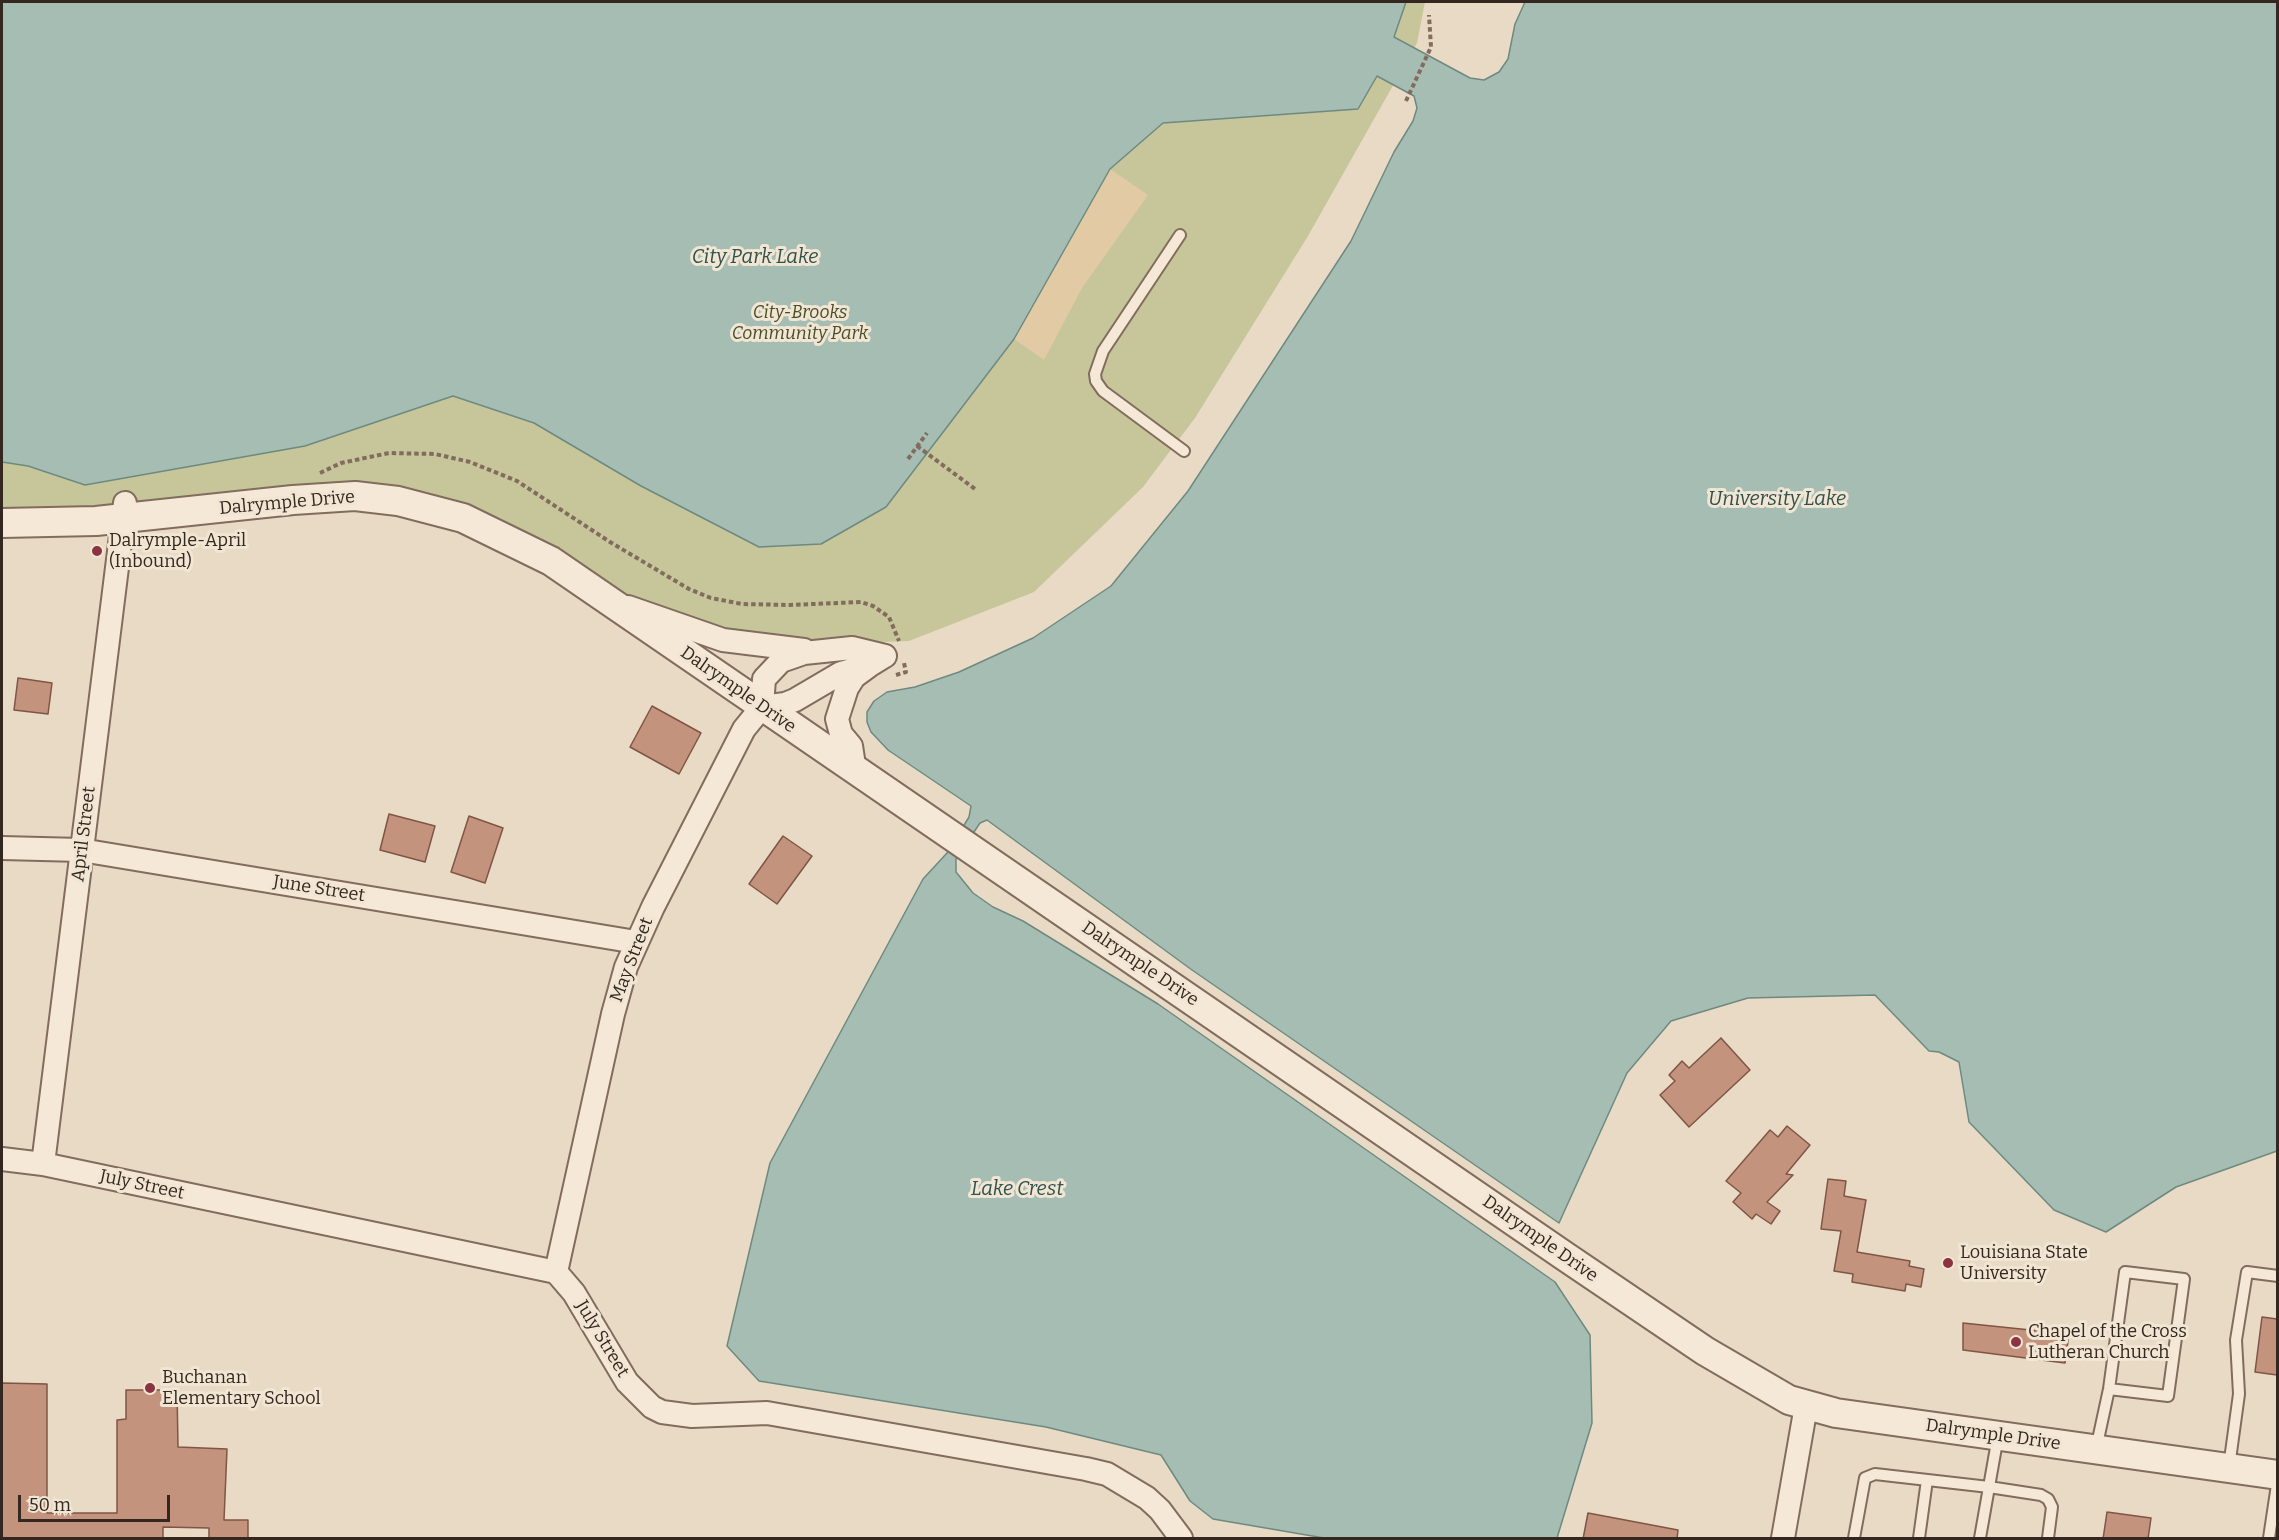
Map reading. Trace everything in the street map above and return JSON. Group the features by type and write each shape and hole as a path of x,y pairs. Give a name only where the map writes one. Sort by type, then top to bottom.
{"street":[{"name":"Dalrymple Drive","path":"2,523 124,511 355,496 399,501 463,518 496,532 551,561 855,772 1705,1352 1789,1400 1836,1413 2277,1476"},
{"name":"April Street","path":"43,1164 124,511"},
{"path":"610,601 723,640 757,647 817,651"},
{"name":"May Street","path":"556,1272 613,1014 636,942 744,729 762,706 761,688 770,670 792,656 852,648 885,656 879,671"},
{"path":"762,706 785,704 841,673 879,671"},
{"path":"855,772 851,746 841,734 837,719 847,688 855,677 879,671"},
{"name":"June Street","path":"2,848 81,850 636,942"},
{"name":"July Street","path":"2,1160 43,1164 556,1272 574,1293 627,1382 652,1407 662,1412 706,1416 757,1412 1107,1474 1147,1498 1160,1510 1181,1539"},
{"path":"1783,1539 1806,1406"}],"lane":[{"path":"1180,235 1103,351 1095,374 1096,381 1103,391 1184,451"},
{"path":"2096,1449 2109,1389 2125,1272 2184,1279 2168,1396 2109,1389"},
{"path":"2229,1468 2239,1394 2236,1340 2247,1272 2277,1276"},
{"path":"1980,1539 1998,1436"},
{"path":"1854,1539 1865,1478 1875,1474 1989,1487 2041,1496 2048,1499 2052,1507 2048,1539"},
{"path":"2269,1539 2277,1476"},
{"path":"1919,1539 1927,1480"}],"path":[{"path":"1406,101 1431,47 1428,15"},
{"path":"908,459 927,433"},
{"path":"917,446 975,489"},
{"path":"861,603 873,606 889,617 898,635"},
{"path":"879,671 906,672"}],"green space":[{"name":"City Park Lake","path":"2,2 1425,2 1417,43 1308,236 1195,418 1143,487 1034,592 909,641 757,647 610,601 398,501 2,519"}],"sand":[{"path":"1110,169 1148,195 1082,288 1044,360 1014,339"}],"water":[{"path":"2,2 1406,2 1394,37 1470,78 1484,80 1499,72 1508,59 1515,24 1525,2 2277,2 2277,1151 2176,1187 2106,1232 2054,1210 1969,1122 1959,1062 1939,1052 1929,1051 1875,995 1748,998 1671,1021 1627,1073 1559,1223 1192,970 987,820 980,823 956,859 956,872 973,893 1158,1004 1555,1282 1590,1335 1592,1423 1557,1538 1324,1538 1213,1519 1190,1501 1161,1455 1046,1427 759,1381 727,1346 770,1163 923,879 947,853 969,817 971,806 888,750 871,732 867,722 867,712 874,701 887,692 915,687 959,672 1033,638 1111,586 1188,491 1351,241 1394,152 1413,121 1417,108 1414,96 1377,76 1358,109 1163,123 1110,169 1014,339 886,507 821,544 759,547 641,486 534,423 453,396 305,446 85,485 28,466 2,462"}],"building":[{"path":"18,678 52,683 48,714 14,710"},
{"path":"652,706 701,733 679,774 630,747"},
{"path":"389,814 435,826 425,862 380,850"},
{"path":"469,816 503,828 485,883 451,872"},
{"path":"783,836 812,856 777,904 749,884"},
{"path":"1721,1038 1750,1070 1689,1127 1660,1095 1675,1081 1669,1075 1682,1061 1689,1068"},
{"path":"1787,1126 1810,1145 1786,1174 1793,1175 1767,1202 1780,1211 1771,1224 1756,1214 1752,1219 1733,1202 1741,1193 1726,1181 1770,1130 1778,1137"},
{"path":"1828,1179 1846,1181 1844,1196 1866,1200 1857,1252 1910,1261 1909,1266 1924,1269 1921,1287 1906,1284 1905,1291 1852,1282 1853,1274 1834,1271 1841,1231 1821,1229"},
{"path":"2262,1317 2277,1319 2277,1375 2255,1372"},
{"name":"Chapel of the Cross Lutheran Church","path":"1963,1323 2069,1334 2065,1363 1963,1350"},
{"path":"2,1383 47,1384 47,1513 117,1513 117,1420 126,1419 126,1390 177,1390 178,1447 227,1449 224,1520 248,1520 248,1539 209,1539 209,1528 163,1527 163,1539 2,1539"},
{"path":"2107,1512 2151,1518 2148,1539 2103,1539"},
{"path":"1588,1513 1678,1530 1677,1539 1583,1539"}],"place":[{"name":"Dalrymple-April (Inbound)","path":"97,551"},
{"name":"Louisiana State University","path":"1948,1263"},
{"name":"Chapel of the Cross Lutheran Church","path":"2016,1342"},
{"name":"Buchanan Elementary School","path":"150,1388"}],"park label":[{"name":"City-Brooks Community Park","path":"800,323"}],"water label":[{"name":"University Lake","path":"1777,499"},
{"name":"Lake Crest","path":"1017,1189"}]}
